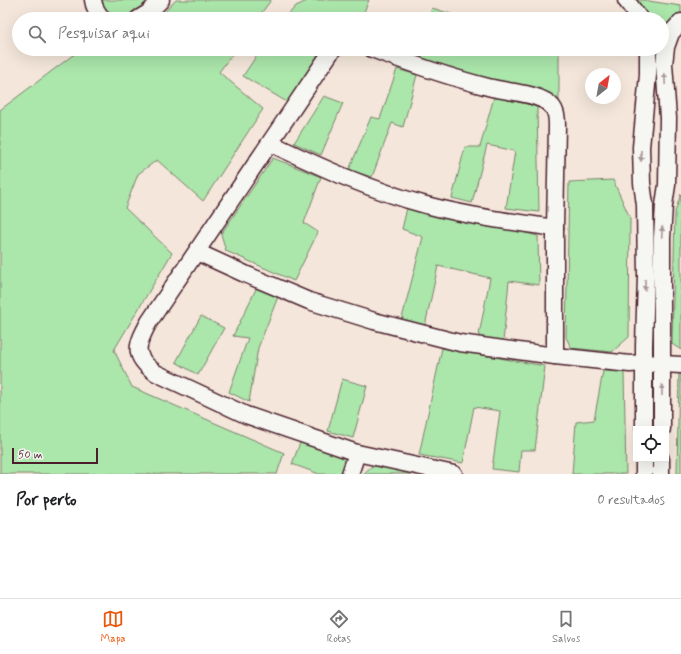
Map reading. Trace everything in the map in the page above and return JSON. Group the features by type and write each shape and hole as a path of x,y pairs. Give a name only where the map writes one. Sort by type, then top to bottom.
{"street":[{"path":"94,0 94,5 97,12"},
{"path":"149,12 161,0"},
{"path":"626,0 636,12"},
{"path":"328,56 149,322 140,338 138,353 145,365 156,372 246,415 357,453 454,474"},
{"path":"391,56 444,75 491,88 536,97 554,108 557,116 555,356"},
{"path":"644,426 645,205 642,183 641,147 648,56"},
{"path":"662,426 662,238 667,185 668,118 664,64 665,56"},
{"path":"644,117 657,119 668,118"},
{"path":"270,143 305,160 368,185 425,205 481,217 555,228"},
{"path":"642,183 667,185"},
{"path":"197,252 244,274 309,301 374,321 460,343 555,356 630,364 644,363 681,365"},
{"path":"350,474 357,453"},
{"path":"644,462 644,474"},
{"path":"661,462 661,474"}],"green space":[{"path":"100,0 150,0 135,12 104,11"},
{"path":"176,0 271,0 262,12 165,12"},
{"path":"309,0 369,0 364,12 290,12 296,6"},
{"path":"634,0 681,6 681,15 669,26 669,12 642,12"},
{"path":"432,8 445,12 431,12"},
{"path":"72,56 231,56 219,72 263,109 203,201 157,160 138,174 125,208 172,253 114,350 132,387 284,453 277,474 0,474 0,110"},
{"path":"256,56 317,56 287,102 243,76"},
{"path":"559,56 559,102 536,87 467,75 414,57"},
{"path":"397,69 417,75 403,127 392,123 372,177 349,170 371,117 380,119"},
{"path":"324,96 343,103 321,155 294,143"},
{"path":"494,97 537,106 539,212 506,208 515,151 487,145 472,203 452,198 465,147 480,147"},
{"path":"273,158 321,177 304,223 318,232 294,281 226,251 221,234"},
{"path":"613,180 630,218 629,337 612,352 571,348 566,337 569,182"},
{"path":"681,194 681,350 672,344 675,212"},
{"path":"408,204 538,236 539,285 509,281 503,342 478,340 490,278 438,266 425,326 401,322 423,237 402,229"},
{"path":"258,285 279,294 258,348 249,402 229,392 248,338 233,336"},
{"path":"201,316 224,328 198,375 176,362"},
{"path":"442,348 545,366 535,450 521,450 519,472 492,469 500,411 474,407 463,463 419,455"},
{"path":"603,371 624,372 626,474 572,474 576,422 594,420"},
{"path":"679,372 681,372 681,474 677,474"},
{"path":"342,379 367,386 353,438 328,431"},
{"path":"301,440 353,460 347,474 319,474 292,464"},
{"path":"378,466 419,474 363,474 371,467"}]}
